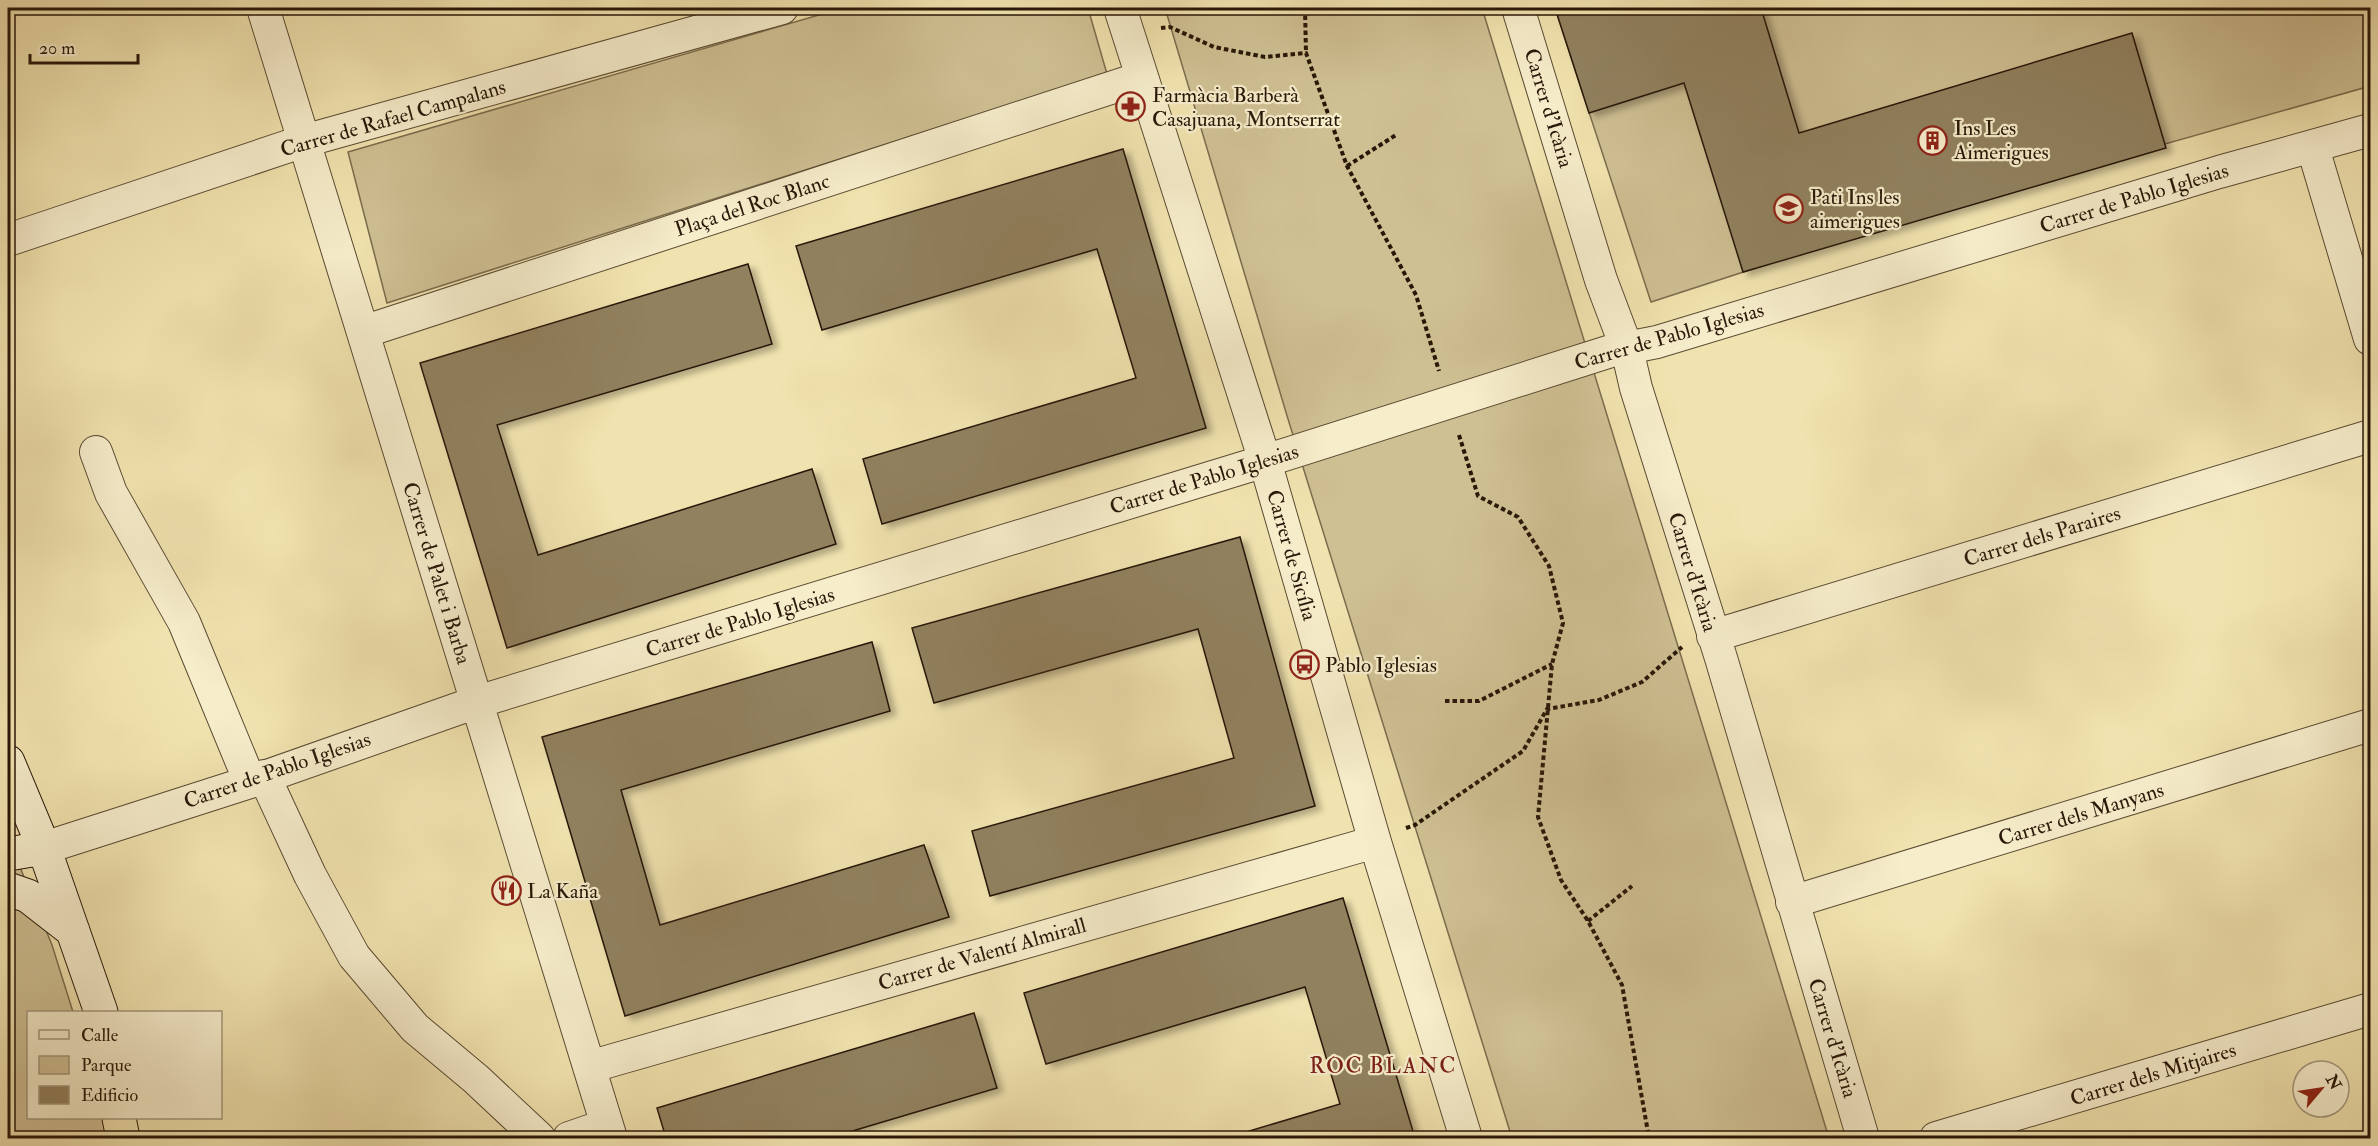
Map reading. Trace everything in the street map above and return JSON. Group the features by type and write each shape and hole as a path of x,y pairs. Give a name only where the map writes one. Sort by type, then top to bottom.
{"highway":[{"path":"119,1119 123,1138"}],"street":[{"name":"Carrer de Palet i Barba","path":"263,8 609,1132"},
{"name":"Carrer d'Icària","path":"1518,8 1601,280 1627,349 1636,388 1713,636 1863,1138"},
{"name":"Carrer de Rafael Campalans","path":"8,240 304,141 697,20 769,10"},
{"name":"Carrer de Sicília","path":"1124,20 1264,461 1375,842 1466,1138"},
{"name":"Plaça del Roc Blanc","path":"363,332 1141,78"},
{"name":"Carrer de Pablo Iglesias","path":"44,848 257,779 477,702 1264,461 1611,351 1627,349 2220,172 2313,148 2370,130"},
{"path":"2313,148 2370,339"},
{"name":"Carrer dels Paraires","path":"1713,636 2370,436"},
{"path":"96,452 111,493 184,622 257,779 354,956 415,1028 476,1079 539,1138"},
{"name":"Carrer dels Manyans","path":"1792,902 2370,725"},
{"path":"8,762 44,848 101,1011"},
{"name":"Carrer de Valentí Almirall","path":"589,1067 1375,842"},
{"path":"8,854 44,848"},
{"path":"8,889 28,896 73,931"},
{"name":"Carrer dels Mitjaires","path":"1936,1138 2370,1009"},
{"path":"134,1119 140,1138"},
{"path":"569,1138 609,1132"}],"path":[{"path":"1305,8 1306,53 1347,166 1416,295 1478,496 1518,517 1549,566 1563,623 1552,664 1538,817 1561,880 1588,921 1622,986 1649,1138"},
{"path":"1124,20 1170,27 1214,47 1265,57 1306,53"},
{"path":"1347,166 1396,135"},
{"path":"1375,842 1415,825 1522,751 1547,710 1599,700 1642,682 1678,649 1713,636"},
{"path":"1445,701 1479,701 1552,664"},
{"path":"1588,921 1632,886"}],"green space":[{"path":"843,8 1088,8 1107,74 387,303 348,152"},
{"path":"1165,8 1482,8 1829,1138 1512,1138 1288,419"},
{"name":"Pati Ins les aimerigues","path":"1555,8 2370,8 2370,92 2367,87 1956,203 1651,302"},
{"path":"8,838 52,945 73,1011 27,1011 27,1119 107,1119 114,1138 8,1138"}],"building":[{"name":"Ins Les Aimerigues","path":"1555,8 1761,8 1799,133 2132,33 2166,148 1743,272 1684,83 1589,113"},
{"path":"1123,149 1206,428 882,524 863,459 1136,378 1097,249 822,330 796,246"},
{"path":"748,264 772,344 497,425 538,555 812,469 836,544 507,648 420,363"},
{"path":"1240,537 1315,806 990,896 972,831 1234,758 1198,629 934,703 912,628"},
{"path":"872,642 890,711 621,790 660,925 924,845 949,917 625,1016 542,737"},
{"path":"1343,898 1415,1138 1226,1138 1340,1104 1305,987 1046,1064 1024,993"},
{"path":"974,1013 997,1088 829,1138 666,1138 657,1108"}],"place":[{"name":"Farmàcia Barberà Casajuana, Montserrat","path":"1131,107"},
{"name":"Ins Les Aimerigues","path":"1933,140"},
{"name":"Pati Ins les aimerigues","path":"1789,209"},
{"name":"Pablo Iglesias","path":"1304,665"},
{"name":"La Kaña","path":"506,891"}],"district":[{"name":"ROC BLANC","path":"1383,1065"}]}
